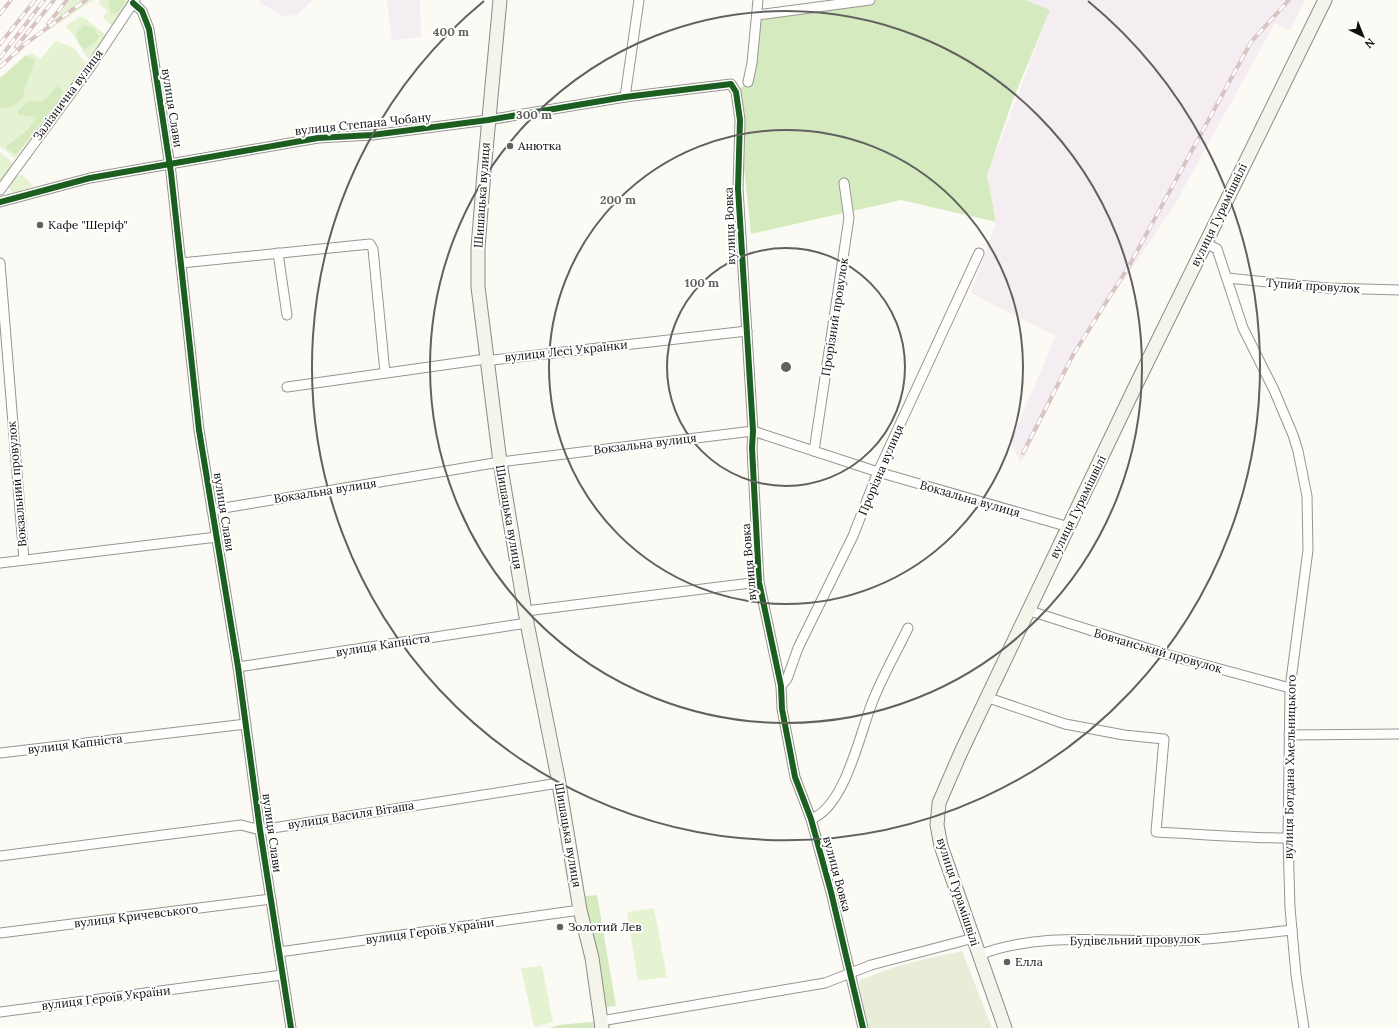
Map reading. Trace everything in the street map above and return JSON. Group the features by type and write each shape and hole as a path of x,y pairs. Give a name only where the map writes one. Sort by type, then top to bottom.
{"main road":[{"name":"Шишацька вулиця","path":"500,0 488,120 478,248 478,287 500,462 527,617 559,783 580,910 592,958 601,1025"},
{"name":"вулиця Гурамішвілі","path":"1005,1028 941,846 937,825 939,802 986,697 1205,243 1326,0"}],"street":[{"path":"625,97 639,0"},
{"path":"748,82 752,63 758,0"},
{"path":"757,15 870,0"},
{"name":"вулиця Слави","path":"134,2 142,11 149,29 170,164 199,430 238,668 260,830 291,1028"},
{"name":"Залізнична вулиця","path":"0,190 92,64 134,2"},
{"name":"вулиця Степана Чобану","path":"0,202 90,178 318,138 372,134 488,120 625,97 731,84"},
{"name":"вулиця Вовка","path":"731,84 736,92 741,123 738,188 753,431 752,448 759,582 781,686 782,709 795,777 811,819 851,973 863,1028"},
{"name":"Прорізний провулок","path":"814,451 849,218 844,183"},
{"name":"вулиця Богдана Хмельницького","path":"1205,243 1217,249 1243,328 1274,390 1293,435 1298,451 1307,496 1308,550 1290,688 1288,838 1292,930 1304,1028"},
{"path":"181,263 366,244 372,246 385,373"},
{"path":"278,253 287,315"},
{"name":"Прорізна вулиця","path":"781,686 787,679 801,642 853,536 878,472 979,253"},
{"name":"Вокзальний провулок","path":"0,263 24,560"},
{"name":"Тупий провулок","path":"1227,278 1328,288 1399,290"},
{"name":"вулиця Лесі Українки","path":"287,388 486,359 493,360 747,331"},
{"name":"Вокзальна вулиця","path":"212,510 500,462 753,431 878,472 1069,527"},
{"path":"0,563 217,537"},
{"name":"вулиця Капніста","path":"238,668 527,617 759,582"},
{"name":"Вовчанський провулок","path":"1028,610 1165,654 1290,688"},
{"path":"811,819 818,817 825,810 847,778 872,703 908,628"},
{"path":"986,697 1065,724 1124,735 1164,739 1156,832 1227,835 1252,838 1288,838"},
{"name":"вулиця Капніста","path":"0,754 246,724"},
{"path":"1289,736 1399,734"},
{"name":"вулиця Василя Віташа","path":"0,856 241,825 260,830 559,783"},
{"name":"вулиця Кричевського","path":"0,934 271,899"},
{"name":"вулиця Героїв України","path":"279,952 580,910"},
{"name":"Будівельний провулок","path":"979,956 1012,946 1054,941 1177,941 1292,930"},
{"path":"601,1025 825,983 871,965 974,938"},
{"name":"вулиця Героїв України","path":"0,1012 282,975"}],"shaded area":[{"path":"261,0 313,0 297,15 283,16 259,2"},
{"path":"387,0 420,0 421,37 392,40"},
{"path":"1025,0 1305,0 1290,31 1275,23 1171,211 1084,337 1021,463 1010,443 1056,336 971,293 996,222 987,176 1050,10"}],"green space":[{"path":"70,0 93,0 46,32"},
{"path":"101,0 130,0 112,26 103,17 108,11 98,3"},
{"path":"108,0 124,0 125,2 119,12 111,14"},
{"path":"870,0 1025,0 1050,10 1012,102 987,176 996,222 901,200 751,234 736,92 748,82 757,15"},
{"path":"80,17 85,18 107,36 90,61 65,26"},
{"path":"84,25 93,28 99,36 97,41 84,50 79,43 76,33"},
{"path":"56,41 74,48 87,65 15,158 0,146 0,81 31,53 40,59"},
{"path":"26,55 35,60 23,98 11,107 1,108 0,111 0,78"},
{"path":"56,86 63,90 59,99 20,150 15,154 7,149 6,146 27,130 34,122 36,117 18,115 18,111 29,101 41,102 48,97"},
{"path":"0,152 13,163 0,181"},
{"path":"22,175 34,186 13,193 8,187 16,176"},
{"path":"597,895 616,1006 606,1007 585,896"},
{"path":"654,908 667,977 638,981 627,912"},
{"path":"962,951 992,1028 867,1028 859,981 871,975 897,967"},
{"path":"542,966 553,1022 534,1027 521,968"},
{"path":"601,1021 602,1028 549,1028 558,1025"}],"railway":[{"path":"0,14 11,0"},
{"path":"0,44 35,0"},
{"path":"0,58 44,0"},
{"path":"16,47 54,0"},
{"path":"48,24 67,0"},
{"path":"0,67 25,44 86,0"},
{"path":"1023,453 1073,355 1129,266 1251,42 1289,0"}],"cycle path":[{"path":"133,3 142,11 149,29 171,173 199,430 238,667 260,830 291,1028"},
{"path":"0,202 90,178 318,138 372,135 488,120 625,97 731,84 736,92 740,120 738,188 753,431 752,448 759,582 781,686 782,709 795,777 811,819 831,892 863,1028"}],"place":[{"name":"Анютка","path":"510,146"},
{"name":"Кафе \"Шеріф\"","path":"40,225"},
{"name":"Золотий Лев","path":"560,927"},
{"name":"Елла","path":"1007,962"}]}
